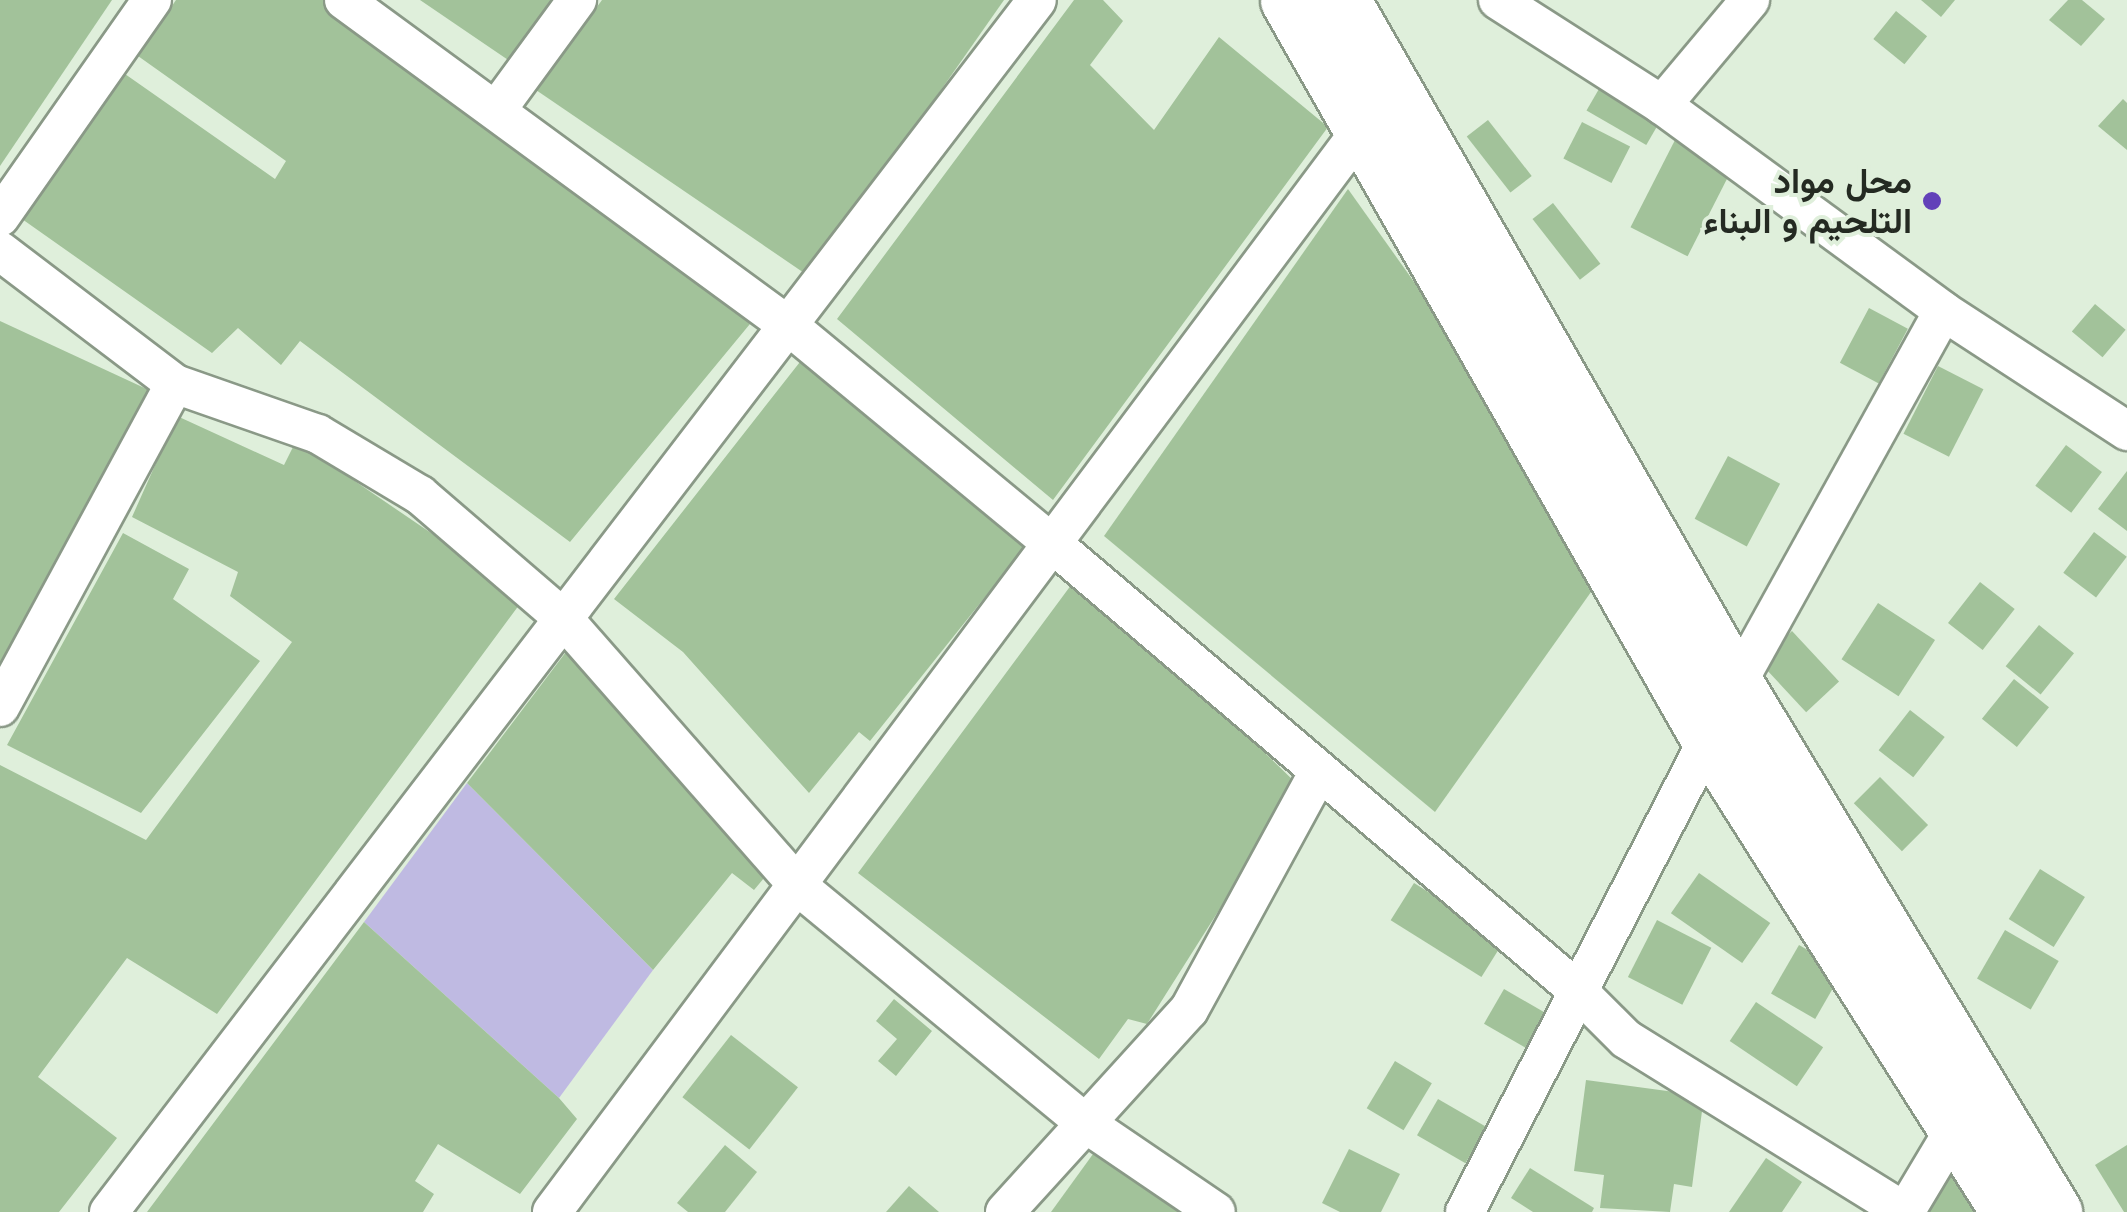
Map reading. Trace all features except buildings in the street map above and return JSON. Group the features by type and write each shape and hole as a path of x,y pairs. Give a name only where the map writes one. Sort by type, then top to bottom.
{"street":[{"path":"0,216 152,0"},
{"path":"344,0 498,108 789,326 1054,544 1577,990 1626,1039 1905,1212 1957,1124"},
{"path":"498,108 578,0"},
{"path":"108,1212 1037,0"},
{"path":"1288,0 1376,111 1736,686 2054,1212"},
{"path":"1342,0 1376,111 1709,739 1957,1124 2009,1212"},
{"path":"1498,0 1662,105 1943,310 2127,432"},
{"path":"1662,105 1750,0"},
{"path":"552,1212 799,887 1376,111"},
{"path":"0,250 175,384 318,434 420,495 562,617 799,887 1085,1123 1216,1212"},
{"path":"1464,1212 1736,686 1943,310"},
{"path":"0,707 175,384"},
{"path":"1004,1212 1189,1010 1318,773"}],"shaded area":[{"path":"467,783 653,970 559,1098 364,922"}],"place":[{"name":"محل مواد التلحيم و البناء","path":"1932,201"}]}
